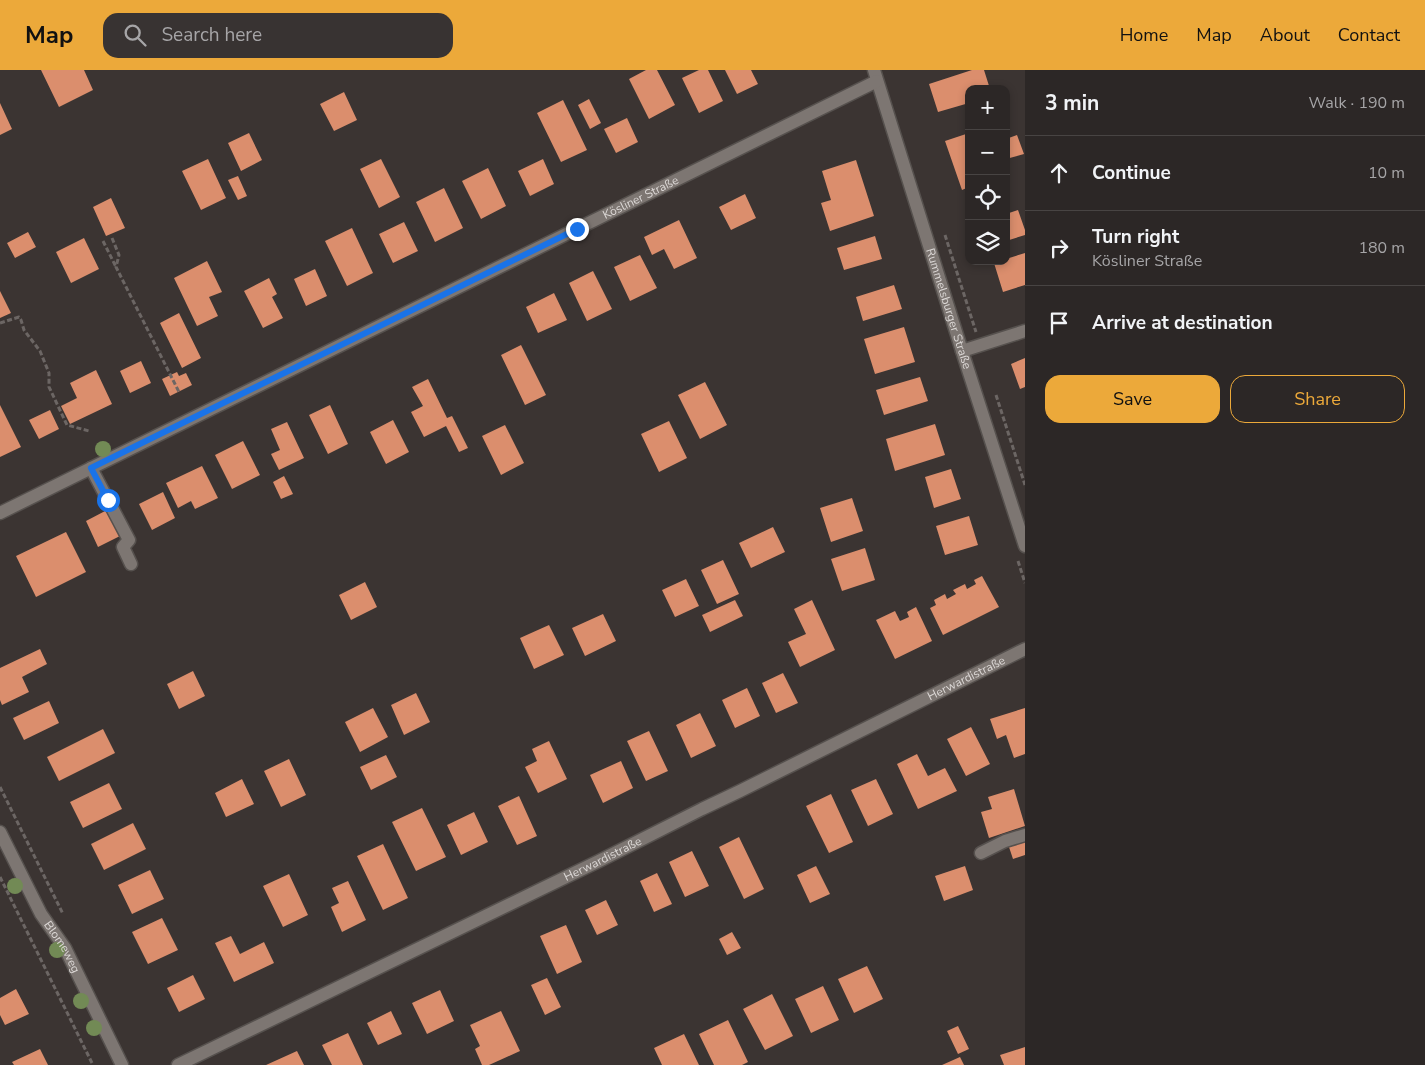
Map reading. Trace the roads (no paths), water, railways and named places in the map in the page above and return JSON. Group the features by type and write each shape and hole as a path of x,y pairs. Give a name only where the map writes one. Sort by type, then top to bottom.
{"street":[{"name":"Rummelsburger Straße","path":"876,76 1025,546"},
{"name":"Kösliner Straße","path":"0,513 876,76"},
{"path":"962,351 1025,331"},
{"path":"91,468 129,540 123,547 131,564"},
{"name":"Herwardistraße","path":"178,1065 599,861 1025,648"},
{"name":"Blomeweg","path":"0,832 40,914 66,948 122,1065"},
{"path":"981,853 1005,841 1025,835"}]}
